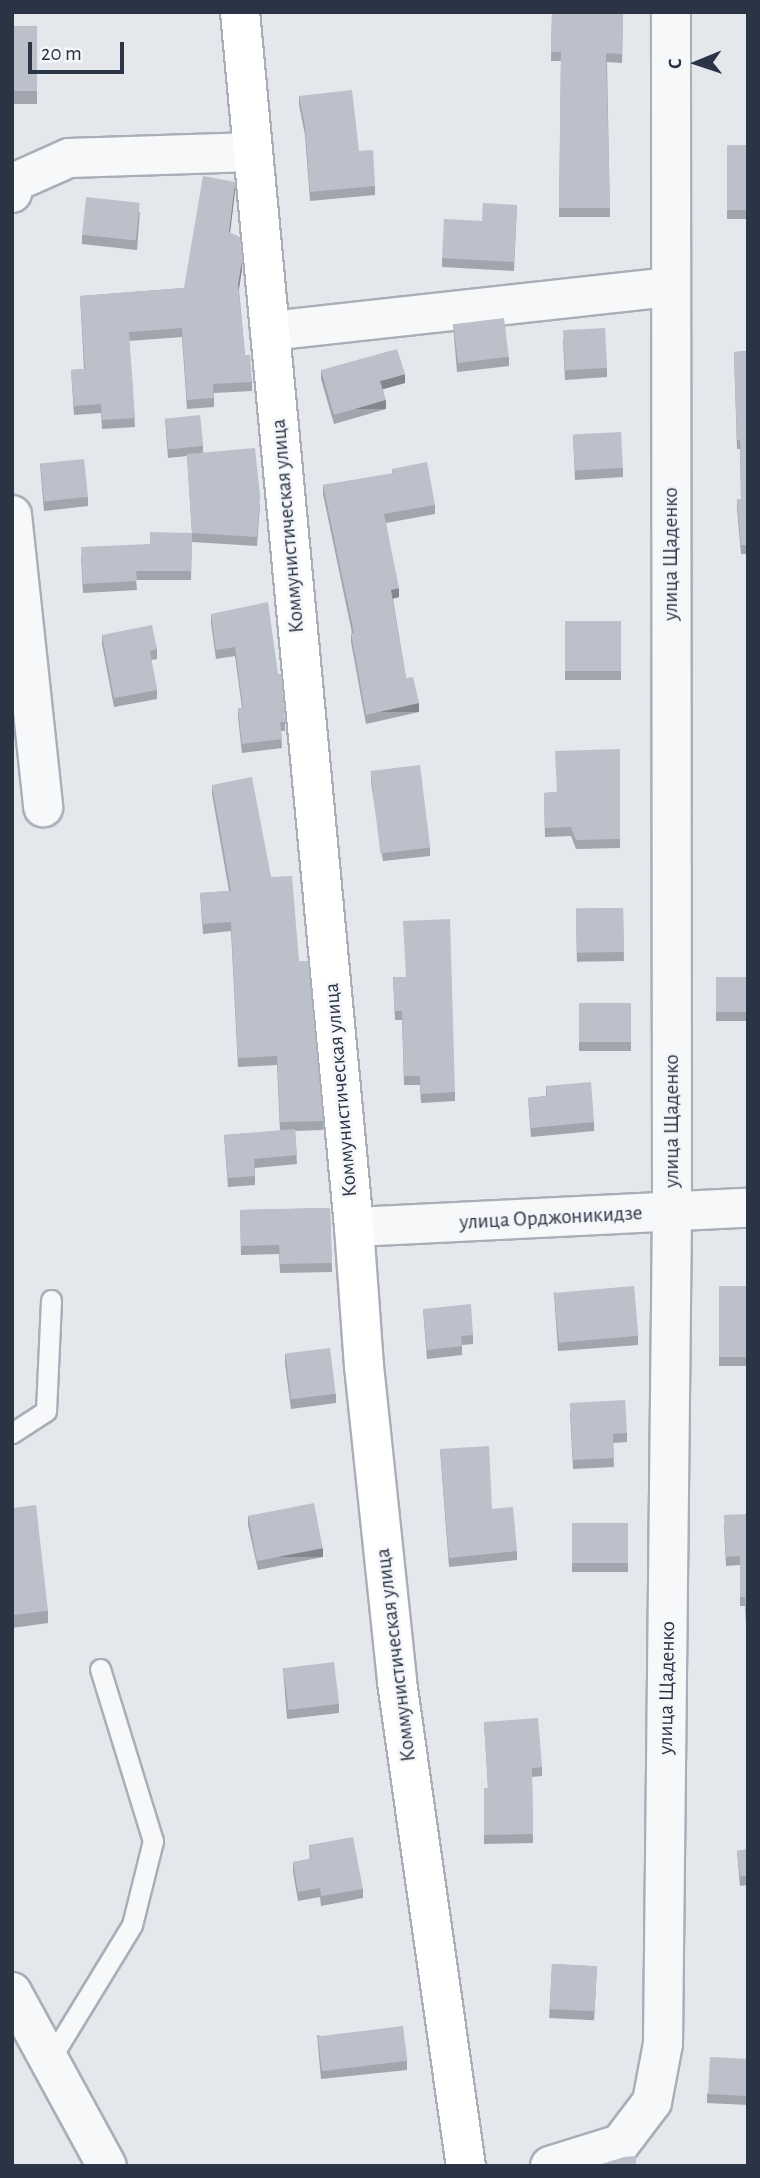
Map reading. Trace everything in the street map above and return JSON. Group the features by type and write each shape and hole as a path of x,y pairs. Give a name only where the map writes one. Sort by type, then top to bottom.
{"street":[{"name":"Коммунистическая улица","path":"240,12 354,1227 364,1366 397,1682 466,2166"},
{"name":"улица Щаденко","path":"550,2166 620,2144 652,2102 663,2044 672,1212 671,12"},
{"path":"12,193 15,182 69,158 253,152"},
{"path":"270,331 670,287"},
{"path":"12,515 43,807"},
{"name":"улица Орджоникидзе","path":"354,1227 748,1209"},
{"path":"12,1992 107,2166"}],"lane":[{"path":"12,1433 46,1411 51,1300"},
{"path":"49,2061 132,1925 153,1841 100,1669"}],"building":[{"path":"552,12 623,12 622,54 606,53 610,208 559,208 561,52 551,52"},
{"path":"12,26 37,26 37,91 12,91"},
{"path":"352,90 359,151 373,150 375,186 310,192 305,126 299,96"},
{"path":"727,145 748,145 748,210 727,210"},
{"path":"203,176 235,182 229,232 240,237 242,260 238,284 245,355 250,355 252,382 213,384 214,398 187,400 182,328 129,332 135,418 102,420 101,404 74,406 71,370 85,369 80,296 184,288"},
{"path":"86,197 140,203 136,240 82,235"},
{"path":"483,203 517,205 514,262 442,258 444,219 482,221"},
{"path":"504,318 509,357 458,363 453,324"},
{"path":"605,328 607,368 565,370 563,330"},
{"path":"397,349 405,374 380,381 386,400 334,415 321,370"},
{"path":"748,351 748,545 741,545 737,499 741,499 740,440 737,440 734,352"},
{"path":"200,415 203,446 168,449 165,419"},
{"path":"621,432 623,468 575,470 573,435"},
{"path":"255,448 260,496 257,537 192,533 187,454"},
{"path":"84,459 88,497 44,501 40,464"},
{"path":"427,462 435,505 384,514 399,588 391,590 406,678 413,677 419,703 366,715 351,633 354,633 323,485 393,473 392,469"},
{"path":"150,532 192,533 191,571 136,571 137,581 83,584 81,547 150,544"},
{"path":"268,602 278,674 281,674 285,722 280,722 282,739 242,744 238,708 243,708 235,647 216,650 211,614"},
{"path":"565,621 621,621 621,671 565,671"},
{"path":"152,625 157,649 150,651 157,690 114,698 102,635"},
{"path":"620,749 620,839 576,840 571,827 545,828 544,793 557,792 555,751"},
{"path":"420,765 430,847 380,853 370,771"},
{"path":"252,777 271,877 292,876 299,961 308,961 323,1121 280,1122 277,1056 238,1058 231,922 203,924 200,893 231,891 212,785"},
{"path":"623,908 624,952 577,953 576,909"},
{"path":"450,919 455,1092 421,1094 420,1076 404,1076 402,1011 395,1011 393,977 406,977 403,921"},
{"path":"716,977 748,977 748,1012 716,1012"},
{"path":"579,1003 631,1003 631,1042 579,1042"},
{"path":"591,1082 594,1122 531,1128 528,1098 547,1096 546,1086"},
{"path":"295,1129 297,1155 254,1159 255,1176 228,1178 224,1135"},
{"path":"330,1208 332,1263 280,1264 279,1245 241,1246 240,1210"},
{"path":"634,1286 638,1336 559,1343 554,1293"},
{"path":"719,1286 748,1286 748,1357 719,1357"},
{"path":"471,1304 473,1335 461,1336 462,1346 427,1350 423,1309"},
{"path":"330,1348 336,1394 291,1399 285,1353"},
{"path":"625,1400 627,1433 613,1434 614,1458 573,1460 570,1403"},
{"path":"489,1446 492,1509 513,1507 517,1551 449,1558 440,1449"},
{"path":"314,1503 323,1548 257,1561 248,1516"},
{"path":"36,1505 48,1611 12,1615 12,1508"},
{"path":"748,1514 747,1632 745,1597 740,1597 740,1556 726,1557 724,1515"},
{"path":"572,1523 628,1523 628,1563 572,1563"},
{"path":"334,1662 339,1704 288,1710 283,1668"},
{"path":"538,1718 542,1767 532,1768 533,1834 484,1835 484,1788 488,1788 484,1722"},
{"path":"353,1837 363,1889 321,1896 320,1888 298,1892 293,1862 311,1859 309,1845"},
{"path":"748,1849 748,1876 740,1876 737,1851"},
{"path":"552,1964 597,1966 595,2011 550,2009"},
{"path":"403,2026 407,2061 322,2071 318,2036"},
{"path":"710,2057 748,2059 746,2096 708,2094"},
{"path":"636,2156 636,2166 595,2166 624,2157"}]}
